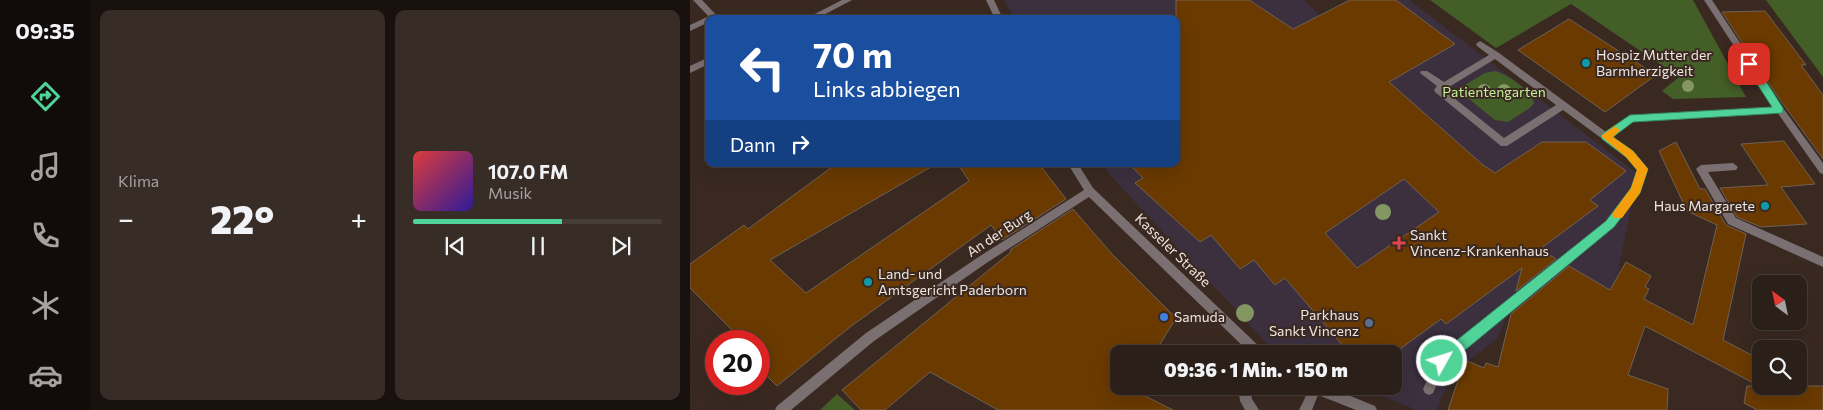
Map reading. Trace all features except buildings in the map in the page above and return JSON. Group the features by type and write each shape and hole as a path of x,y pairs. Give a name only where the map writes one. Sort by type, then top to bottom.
{"street":[{"path":"697,0 710,15"},
{"path":"817,15 848,0"},
{"path":"990,0 997,15"},
{"path":"1708,0 1780,110 1823,170"},
{"path":"690,28 705,21"},
{"path":"1429,389 1442,361 1610,224 1636,190 1643,169 1630,154 1480,44"},
{"path":"1496,55 1438,90 1504,143 1563,105"},
{"path":"690,70 705,62"},
{"path":"1424,73 1443,86"},
{"path":"1606,136 1630,119 1780,110"},
{"name":"Kasseler Straße","path":"1075,167 1090,191 1250,345"},
{"path":"1733,167 1701,169 1732,222 1823,262"},
{"name":"An der Burg","path":"782,410 870,338 984,259 1090,191"},
{"path":"1245,395 1246,401 1252,410"},
{"path":"1305,410 1312,395"},
{"path":"1333,395 1371,410"}],"shaded area":[{"name":"Sankt Vincenz-Krankenhaus","path":"1004,0 1304,0 1321,16 1349,0 1409,0 1638,174 1602,349 1508,313 1497,339 1454,372 1436,410 1416,410 1380,395 1402,395 1402,345 1268,345 1108,173 1105,167 1180,167 1180,15 1013,15"}],"green space":[{"path":"1430,0 1693,0 1746,97 1673,99 1662,91 1679,77 1571,4 1496,48"},
{"path":"1766,0 1823,0 1823,77"},
{"name":"Patientengarten","path":"1495,71 1518,84 1528,93 1534,103 1530,108 1508,122 1495,120 1464,95 1462,90 1463,86 1485,73"},
{"path":"837,394 855,410 820,410"}],"slow traffic":[{"path":"1615,130 1606,136 1630,154 1643,169 1636,190 1618,214"}],"place":[{"name":"Hospiz Mutter der Barmherzigkeit","path":"1586,63"},
{"name":"Haus Margarete","path":"1765,206"},
{"name":"Sankt Vincenz-Krankenhaus","path":"1399,243"},
{"name":"Land- und Amtsgericht Paderborn","path":"868,282"},
{"name":"Samuda","path":"1164,317"},
{"name":"Parkhaus Sankt Vincenz","path":"1369,323"}],"route":[{"path":"1442,361 1610,224 1636,190 1643,169 1630,154 1606,136 1630,119 1780,110 1749,64"}]}
